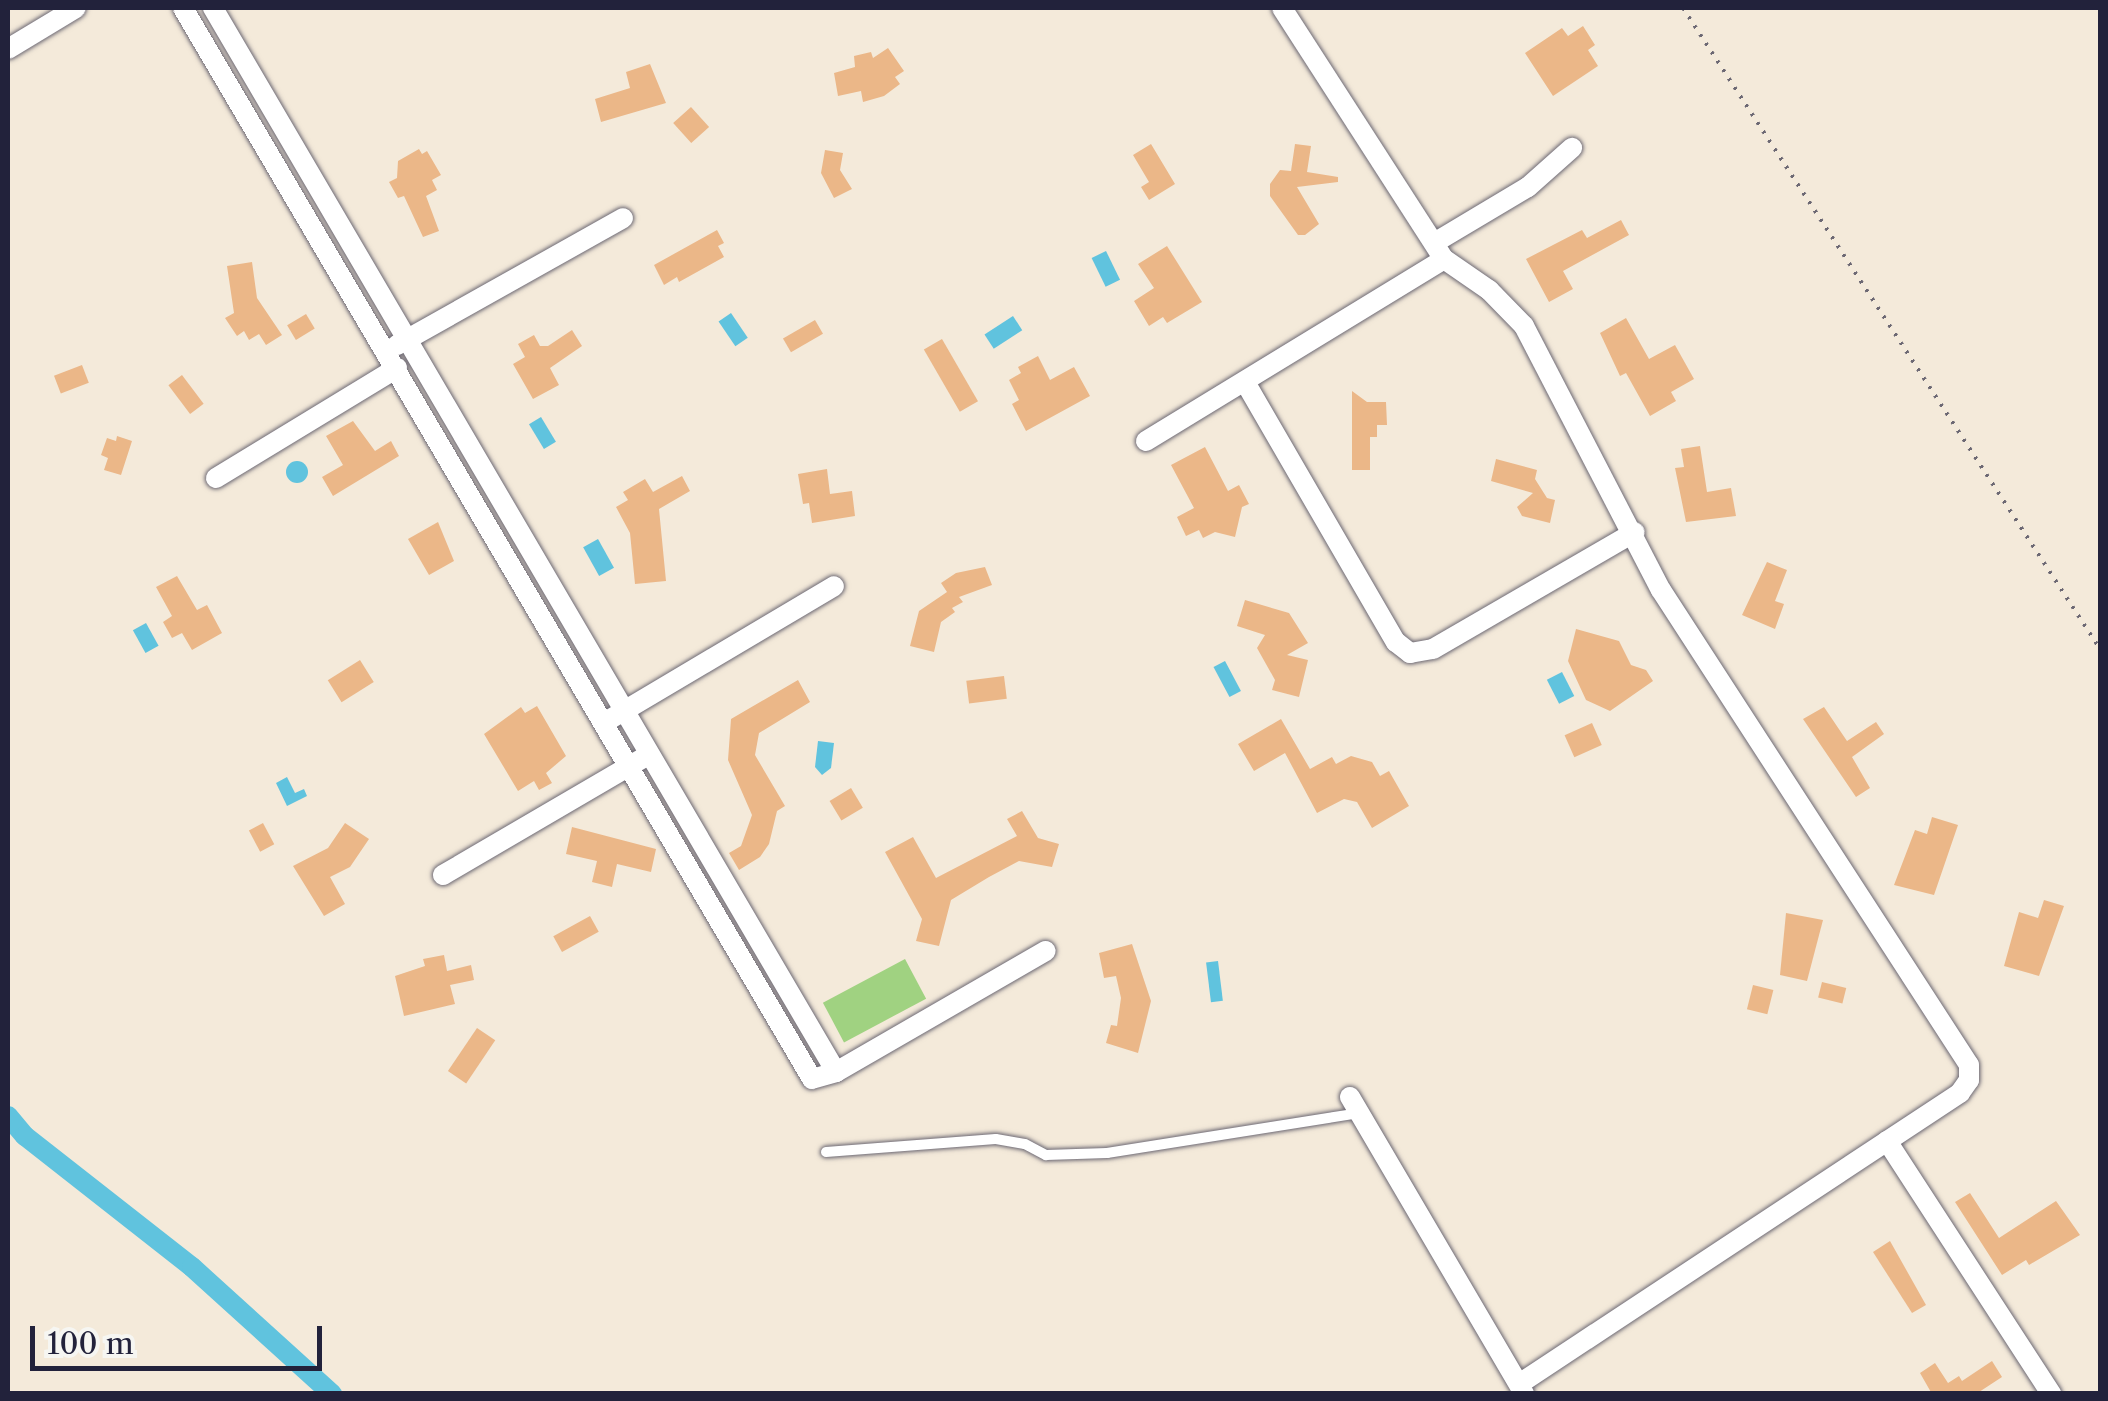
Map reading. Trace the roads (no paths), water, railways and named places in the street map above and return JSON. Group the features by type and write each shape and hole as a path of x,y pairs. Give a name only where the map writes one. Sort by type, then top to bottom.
{"street":[{"path":"8,49 76,8"},
{"path":"184,8 392,360 615,716"},
{"path":"213,8 407,340 640,759 836,1072"},
{"path":"1282,8 1439,251 1489,290 1524,326 1662,590 1969,1065 1969,1080 1960,1093 1522,1389 1355,1105"},
{"path":"1146,440 1245,382 1439,251 1528,187 1572,148"},
{"path":"216,478 392,360 407,340 623,218"},
{"path":"1245,382 1396,642 1410,653 1433,649 1634,532"},
{"path":"615,716 834,586"},
{"path":"443,875 640,759"},
{"path":"640,759 812,1079 836,1072 1046,952"},
{"path":"1887,1141 2051,1394"}],"lane":[{"path":"826,1152 996,1139 1026,1144 1046,1155 1107,1153 1355,1105"}],"water":[{"path":"1106,251 1120,280 1106,287 1092,258"},
{"path":"731,313 748,338 735,346 719,321"},
{"path":"1013,316 1022,330 994,349 984,335"},
{"path":"541,417 556,442 544,449 529,424"},
{"path":"297,461 305,464 305,480 297,483 289,480 286,472 289,464"},
{"path":"598,539 614,568 599,576 583,547"},
{"path":"146,623 159,646 145,653 133,630"},
{"path":"1225,661 1241,691 1229,697 1214,667"},
{"path":"1562,672 1574,696 1559,704 1547,680"},
{"path":"818,741 834,743 831,768 822,775 815,767"},
{"path":"287,777 295,793 304,789 307,796 287,806 276,783"},
{"path":"1218,961 1223,1001 1211,1002 1206,962"}],"waterway":[{"path":"8,1116 25,1136 192,1267 332,1394"}]}
